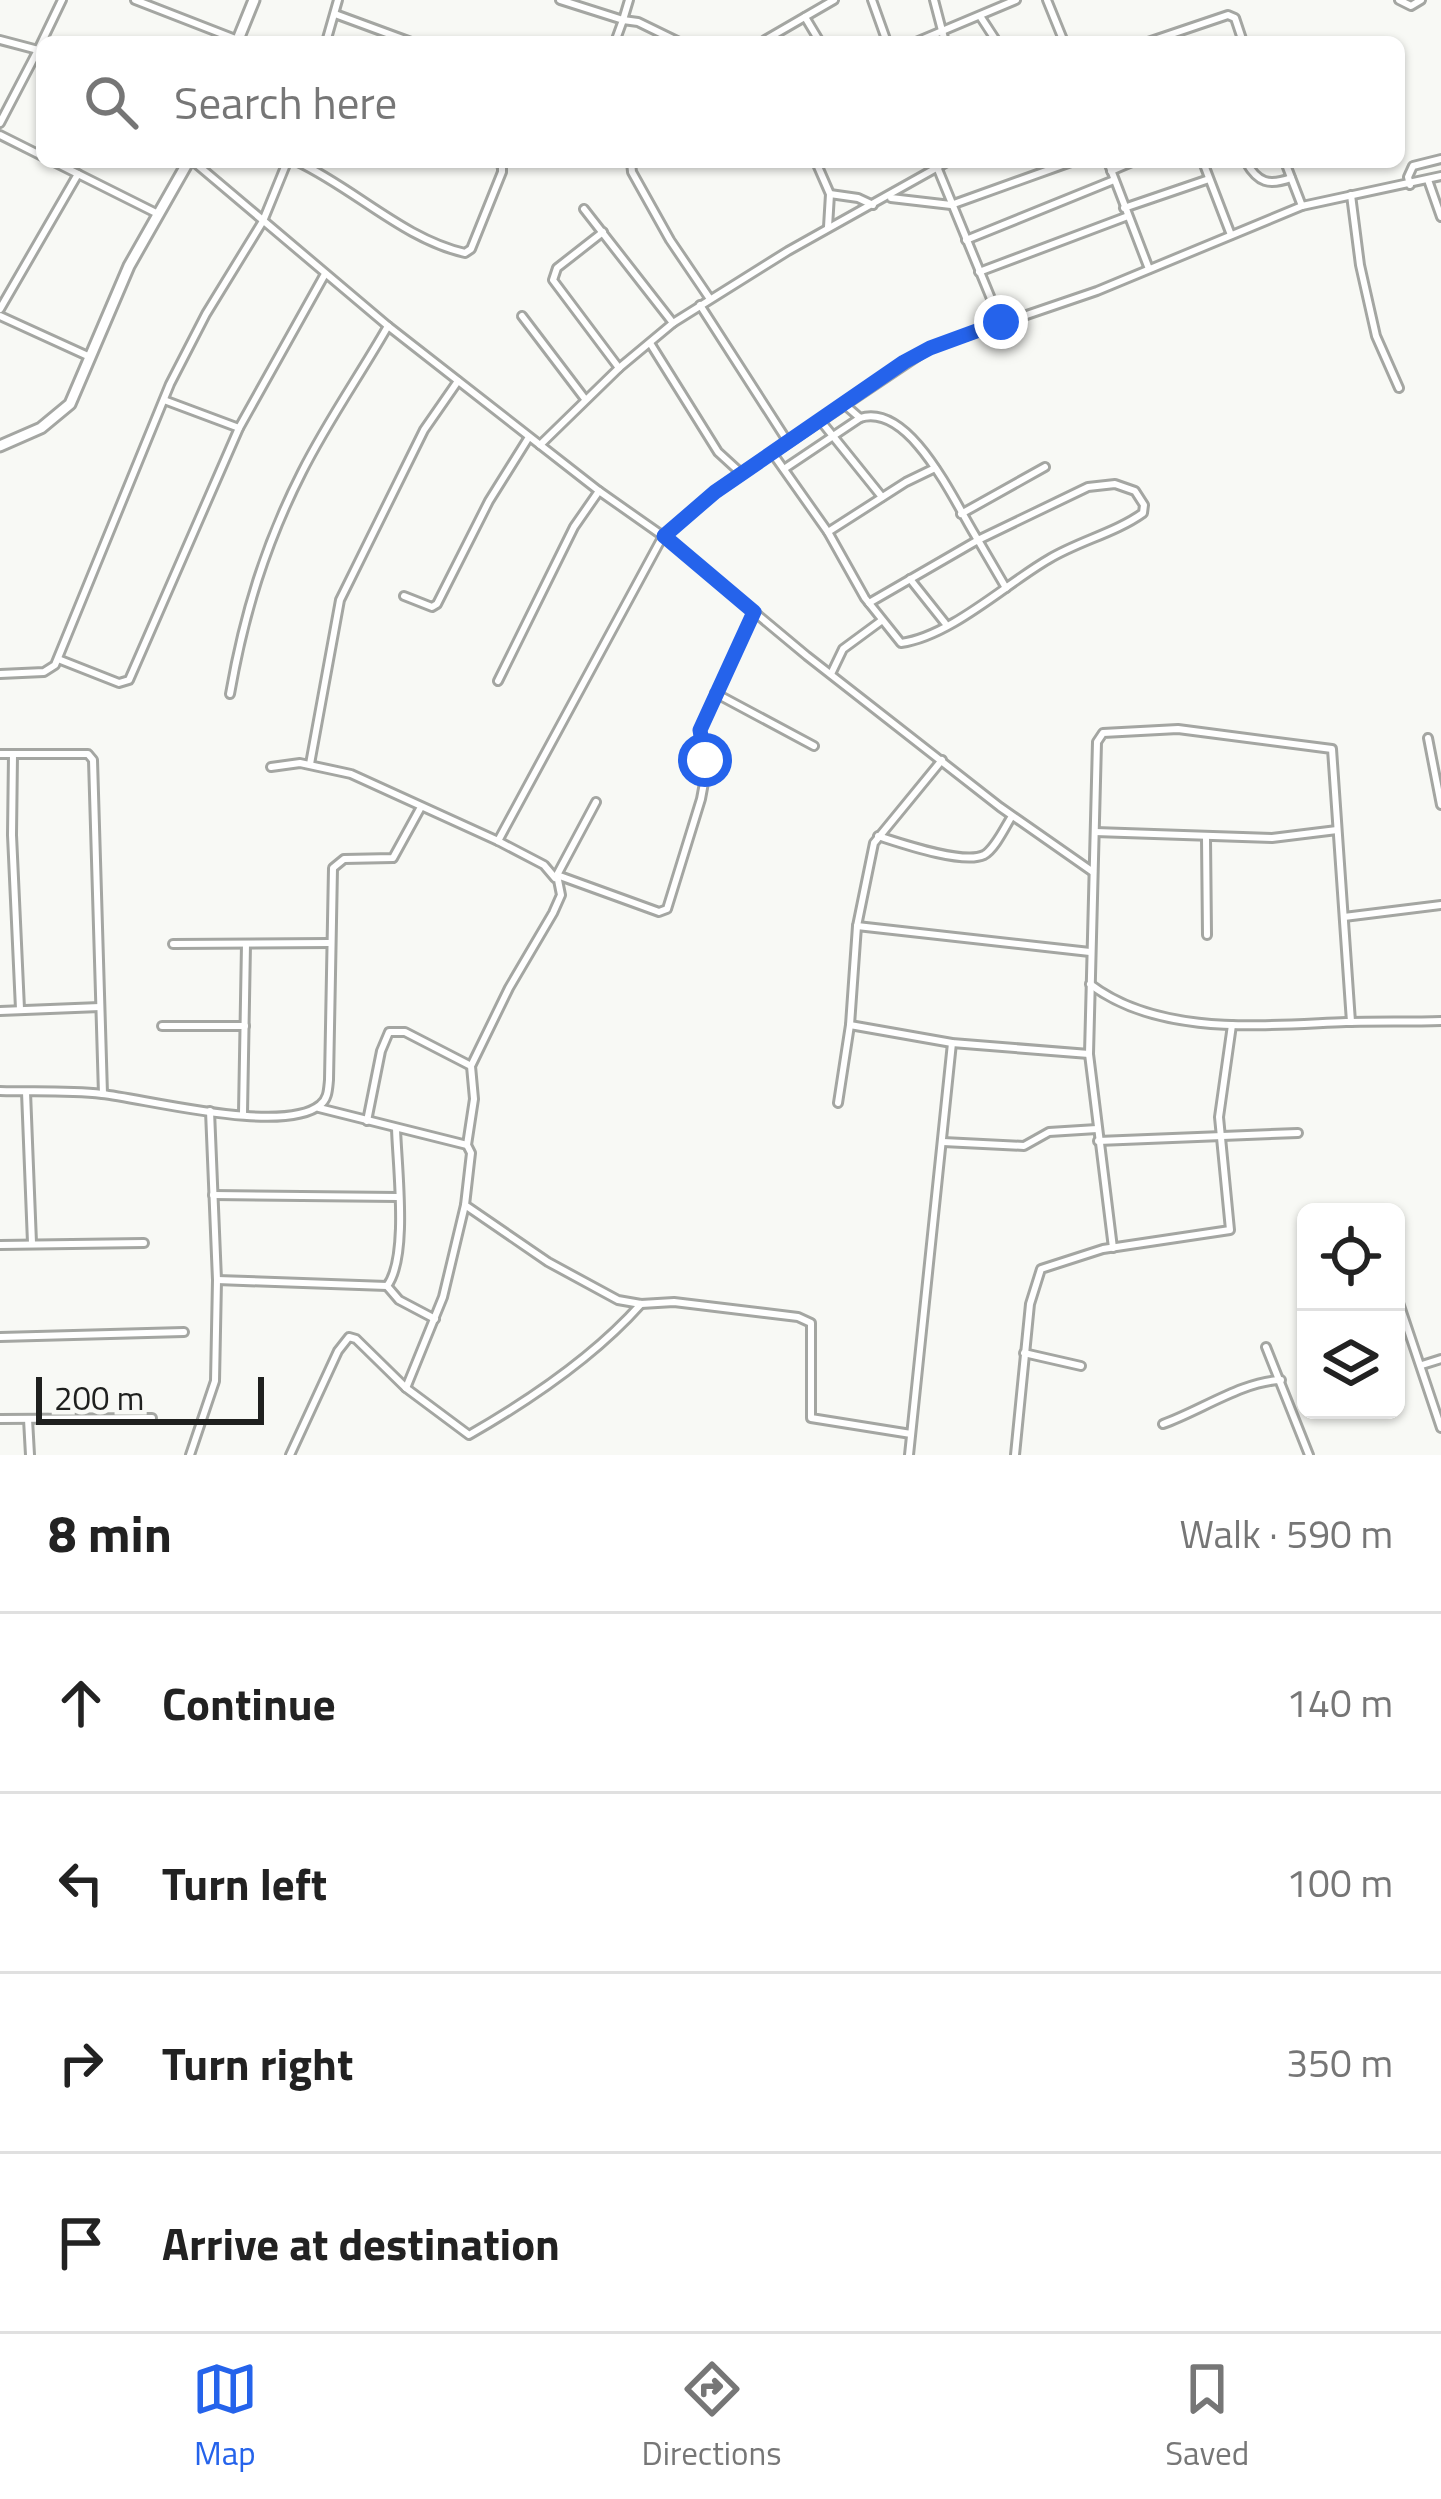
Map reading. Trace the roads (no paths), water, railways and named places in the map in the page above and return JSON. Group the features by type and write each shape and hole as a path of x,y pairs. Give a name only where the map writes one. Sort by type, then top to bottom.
{"street":[{"path":"46,36 62,0"},
{"path":"135,0 225,36"},
{"path":"240,36 254,0"},
{"path":"328,36 338,0"},
{"path":"560,0 638,22 667,36"},
{"path":"617,36 629,0"},
{"path":"772,36 834,0"},
{"path":"872,0 885,36"},
{"path":"934,0 943,36"},
{"path":"931,36 1016,0"},
{"path":"1047,0 1062,36"},
{"path":"1399,0 1411,6 1421,0"},
{"path":"335,14 395,36"},
{"path":"1171,36 1228,15 1235,18 1241,36"},
{"path":"980,16 993,36"},
{"path":"805,17 816,36"},
{"path":"0,40 36,50"},
{"path":"0,123 36,58"},
{"path":"0,136 36,153"},
{"path":"1410,185 1413,166 1441,159"},
{"path":"66,168 156,213"},
{"path":"0,446 58,418 76,392 129,266 156,213 187,168"},
{"path":"198,168 529,437 664,536 1012,816 1093,872"},
{"path":"0,674 44,672 58,659 164,400 206,314 262,221 284,168"},
{"path":"311,168 430,241 465,253 472,249 502,168"},
{"path":"632,168 670,240 710,299"},
{"path":"819,168 830,194 828,229"},
{"path":"540,445 673,323 930,168"},
{"path":"937,168 1001,322"},
{"path":"887,198 951,205 1054,168"},
{"path":"1110,168 1150,269"},
{"path":"1205,168 1232,235"},
{"path":"1251,168 1271,184 1291,178"},
{"path":"1287,168 1303,206"},
{"path":"78,174 0,313 91,357"},
{"path":"498,841 664,536 693,508 930,348 1150,269 1303,206 1441,176"},
{"path":"979,272 1208,178"},
{"path":"966,239 1114,180"},
{"path":"1428,180 1441,217"},
{"path":"830,194 873,205"},
{"path":"1351,194 1376,336 1399,388"},
{"path":"584,209 673,323"},
{"path":"603,232 557,268 554,280 619,368"},
{"path":"58,659 119,683 130,680 239,428 325,274"},
{"path":"700,305 788,442"},
{"path":"522,316 586,400"},
{"path":"230,694 241,626 275,531 302,471 388,326"},
{"path":"650,343 718,452 742,474"},
{"path":"310,764 340,600 424,430 458,381"},
{"path":"164,400 239,428"},
{"path":"844,404 860,418"},
{"path":"784,469 860,418 880,415 890,419 935,468 1006,589"},
{"path":"820,420 882,497"},
{"path":"404,596 432,607 437,604 489,501 529,437"},
{"path":"773,454 827,532 869,603 897,642 906,643 945,624 1054,556 1138,517 1144,505 1135,491 1102,483 977,540 869,603"},
{"path":"962,514 1046,467"},
{"path":"827,532 935,468"},
{"path":"498,681 574,527 599,491"},
{"path":"910,579 945,624"},
{"path":"271,766 310,764 351,774 498,841 544,865 557,878 659,911 667,909 706,772 700,730 754,612"},
{"path":"831,674 843,649 881,621"},
{"path":"716,693 814,746"},
{"path":"1113,1248 1089,1054 1098,737 1107,731 1149,729 1328,747 1333,753 1351,1022"},
{"path":"1428,738 1440,799"},
{"path":"0,754 88,754 93,760 103,1094"},
{"path":"13,754 20,1009"},
{"path":"838,1103 850,1025 857,926 878,836 941,760"},
{"path":"406,1388 435,1319 465,1205 471,1153 466,1144 474,1099 471,1066 509,988 554,913 561,896 557,878 596,802"},
{"path":"316,1108 328,1095 333,868 344,859 393,858 421,807"},
{"path":"878,836 934,852 977,857 989,850 1012,816"},
{"path":"484,836 504,827"},
{"path":"1095,832 1273,838 1338,830"},
{"path":"1206,838 1207,934"},
{"path":"1344,917 1441,905"},
{"path":"857,926 1090,952"},
{"path":"173,944 330,943"},
{"path":"243,1114 246,944"},
{"path":"1090,984 1105,996 1166,1015 1232,1025 1441,1021"},
{"path":"1089,999 1105,996"},
{"path":"0,1011 100,1007"},
{"path":"850,1025 952,1043 1089,1054"},
{"path":"1015,1455 1036,1274 1047,1265 1113,1248 1230,1230 1220,1133 1232,1025"},
{"path":"162,1026 245,1026"},
{"path":"368,1121 389,1032 405,1032 471,1066"},
{"path":"909,1455 952,1043"},
{"path":"0,1091 103,1094 170,1108 243,1114 293,1114 316,1108 466,1144"},
{"path":"26,1092 32,1243"},
{"path":"190,1455 215,1381 217,1280 210,1111"},
{"path":"387,1286 394,1277 397,1256 396,1128"},
{"path":"943,1142 1024,1146 1049,1132 1096,1129"},
{"path":"1098,1141 1298,1133"},
{"path":"213,1195 398,1197"},
{"path":"465,1205 618,1300 674,1302 798,1317 811,1323 811,1418 911,1434"},
{"path":"0,1245 144,1243"},
{"path":"217,1280 387,1286 399,1300 435,1319"},
{"path":"290,1455 349,1336 406,1388 470,1435 608,1339 640,1304"},
{"path":"1402,1311 1441,1428"},
{"path":"0,1337 184,1332"},
{"path":"1266,1347 1309,1455"},
{"path":"1024,1354 1082,1366"},
{"path":"1422,1364 1441,1359"},
{"path":"1163,1424 1251,1385 1281,1380"},
{"path":"0,1419 152,1418"},
{"path":"28,1419 30,1455"}]}
